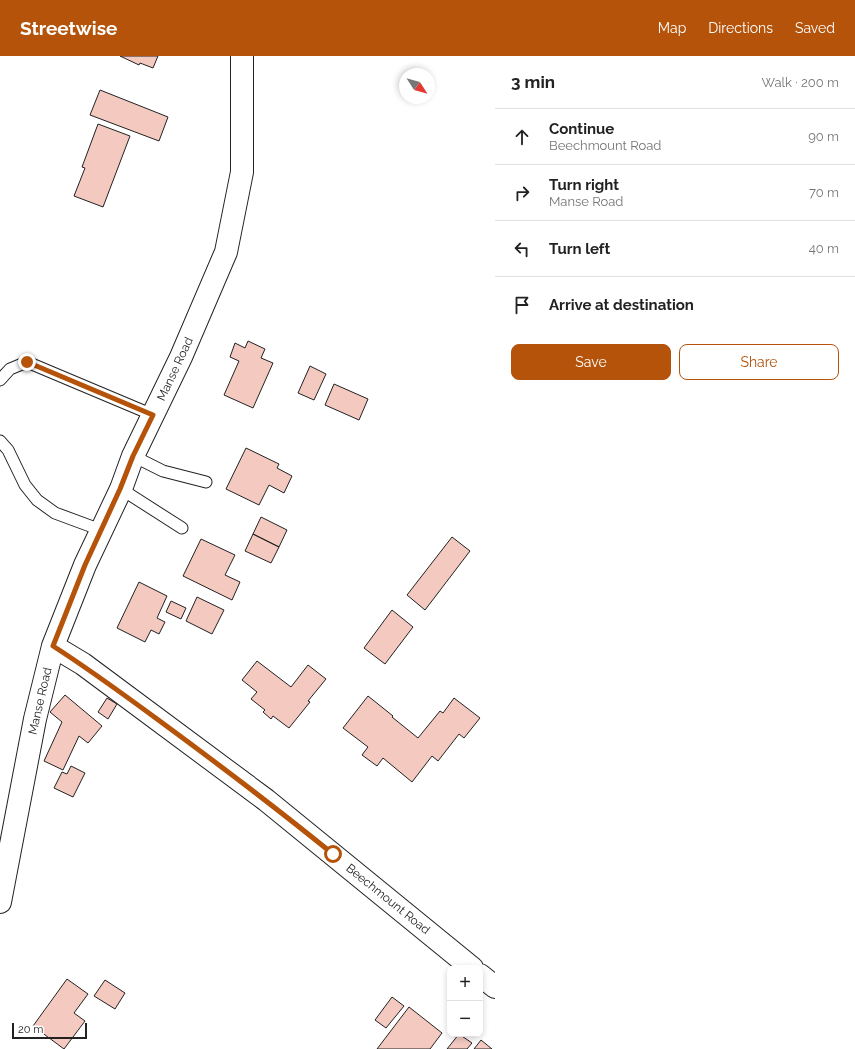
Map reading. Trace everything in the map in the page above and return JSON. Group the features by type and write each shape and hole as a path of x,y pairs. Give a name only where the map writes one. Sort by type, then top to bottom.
{"street":[{"name":"Manse Road","path":"0,902 35,719 53,646 85,565 120,489 133,456 181,357 226,252 242,172 242,56"},
{"name":"Beechmount Road","path":"53,646 89,669 266,800 468,965"},
{"path":"483,977 495,987"}],"lane":[{"path":"0,380 10,369 27,362 153,415"},
{"path":"0,441 8,450 25,484 37,500 55,513 101,530"},
{"path":"133,456 164,471 206,482"},
{"path":"120,489 182,528"}],"building":[{"path":"120,56 158,56 153,68 140,63 139,65"},
{"path":"100,90 168,117 159,141 90,115"},
{"path":"98,124 130,136 103,207 74,196 85,168 82,167"},
{"path":"248,341 265,349 261,358 273,363 253,408 224,395 239,361 230,357 235,343 245,348"},
{"path":"310,366 326,374 314,400 298,393"},
{"path":"334,384 368,399 359,420 325,405"},
{"path":"246,448 279,464 277,468 292,476 284,493 269,485 259,505 226,489"},
{"path":"261,517 287,530 279,547 253,534"},
{"path":"253,534 279,547 271,563 245,551"},
{"path":"452,537 470,551 425,610 407,595"},
{"path":"201,539 235,555 225,575 240,582 232,600 183,576"},
{"path":"139,582 167,596 157,618 165,622 159,634 151,630 145,642 117,628"},
{"path":"197,597 224,610 212,634 186,621"},
{"path":"171,601 186,608 181,619 166,612"},
{"path":"392,610 413,627 385,664 364,648"},
{"path":"257,661 291,687 308,665 326,679 289,728 273,716 271,719 263,712 265,710 251,699 257,692 242,680"},
{"path":"65,695 102,726 88,743 79,736 63,770 44,761 62,722 50,712"},
{"path":"368,696 418,738 440,711 443,713 454,698 480,718 464,738 459,734 438,761 432,756 412,782 383,758 377,766 362,755 368,747 343,728"},
{"path":"107,698 117,704 108,719 98,712"},
{"path":"71,766 85,773 73,797 54,788 62,772 67,774"},
{"path":"67,979 88,994 74,1013 85,1021 64,1049 33,1026"},
{"path":"105,980 125,993 115,1009 94,996"},
{"path":"392,997 404,1006 386,1028 375,1020"},
{"path":"409,1007 442,1033 430,1049 377,1049"},
{"path":"457,1037 463,1037 472,1043 467,1049 447,1049"},
{"path":"481,1040 492,1049 474,1049"}],"route":[{"path":"27,362 153,415 133,456 120,489 85,565 53,646 83,664 198,749 266,800 333,854"}]}
